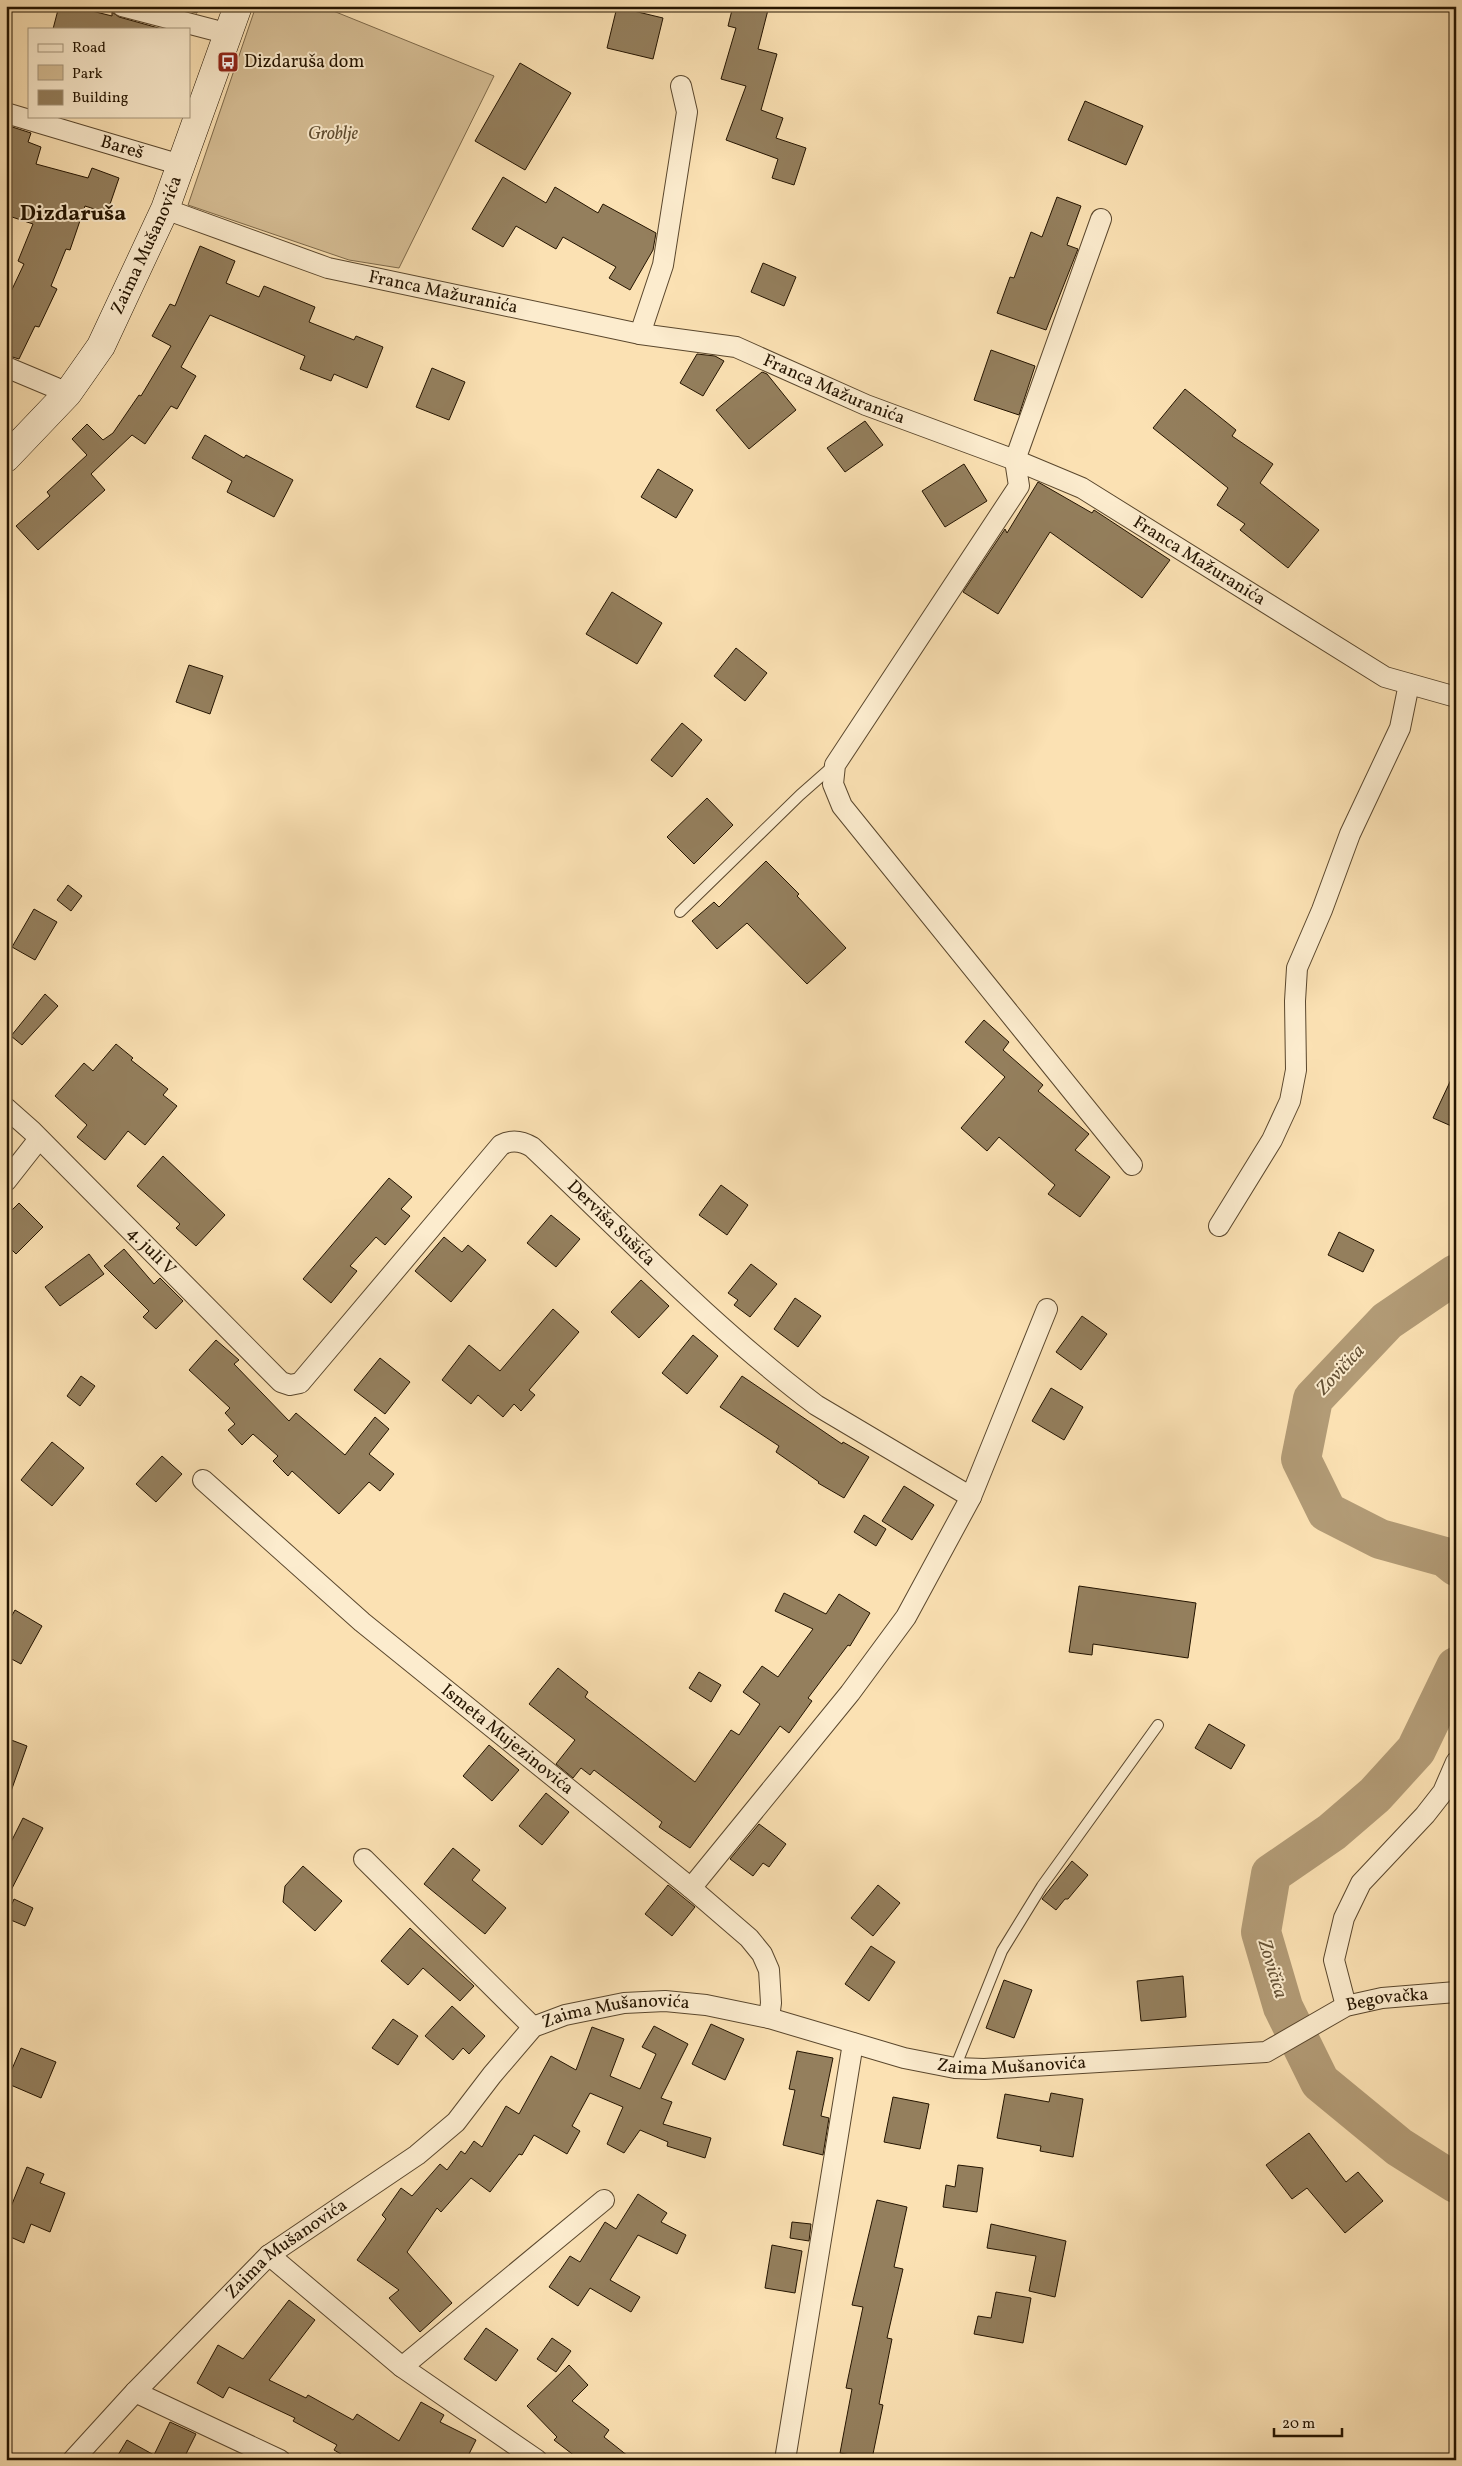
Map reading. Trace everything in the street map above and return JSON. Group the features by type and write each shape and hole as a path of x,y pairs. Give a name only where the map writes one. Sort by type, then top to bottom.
{"street":[{"path":"122,6 229,34"},
{"name":"Zaima Mušanovića","path":"6,458 68,393 101,346 164,209 238,6"},
{"path":"640,334 663,265 687,112 681,86"},
{"name":"Bareš","path":"6,113 181,165"},
{"name":"Franca Mažuranića","path":"164,209 281,253 328,268 640,334 736,347 866,405 1016,460 1082,488 1384,677 1456,698"},
{"path":"1101,220 1016,460 1019,486 835,765 833,784 842,806 1132,1165"},
{"path":"6,367 68,393"},
{"path":"1219,1226 1272,1140 1290,1101 1296,1070 1295,1001 1298,968 1350,834 1400,728 1409,684"},
{"name":"4. juli V","path":"6,1108 40,1138 281,1382 290,1384 300,1382"},
{"path":"6,1181 40,1138"},
{"name":"Derviša Sušića","path":"300,1382 501,1146 516,1141 532,1147 697,1303 796,1390 816,1405 971,1497"},
{"path":"691,1888 850,1693 906,1617 971,1497 1047,1310"},
{"name":"Ismeta Mujezinovića","path":"203,1480 362,1622 691,1888 749,1938 762,1954 769,1970 771,2003 769,2018"},
{"path":"1346,2006 1334,1960 1344,1918 1361,1883 1425,1815 1443,1792 1456,1762"},
{"path":"364,1859 533,2027"},
{"name":"Begovačka","path":"1266,2052 1346,2006 1382,1998 1456,1992"},
{"name":"Zaima Mušanovića","path":"73,2460 135,2392 269,2255 417,2155 449,2128 533,2027 565,2015 624,2003 665,2001 706,2005 769,2018 904,2058 956,2068 984,2069 1266,2052"},
{"path":"785,2460 853,2043"},
{"path":"402,2367 604,2200"},
{"path":"269,2255 402,2367 537,2460"},
{"path":"135,2392 280,2460"}],"lane":[{"path":"680,912 800,794 835,765"},
{"path":"956,2068 1002,1951 1042,1886 1158,1724"}],"green space":[{"name":"Groblje","path":"256,6 321,6 494,76 399,268 349,260 188,205"}],"building":[{"path":"59,6 72,6 112,16 112,12 119,17 158,28 53,28"},
{"path":"170,6 199,6 197,13"},
{"path":"733,6 769,6 758,49 777,54 761,110 783,118 776,138 806,148 794,185 772,178 778,159 726,140 746,86 721,79 736,28 728,26"},
{"path":"617,7 663,18 653,59 607,48"},
{"path":"520,63 571,93 525,170 475,141"},
{"path":"1085,101 1143,126 1126,165 1068,140"},
{"path":"6,125 31,133 28,142 41,147 36,164 88,178 92,168 119,178 107,213 85,206 70,250 66,249 51,286 57,289 39,327 35,326 19,359 6,355 6,302 24,264 18,261 33,224 6,215"},
{"path":"503,177 546,203 555,187 598,213 603,204 656,233 653,250 630,290 609,278 616,267 563,237 556,249 516,226 503,247 472,229"},
{"path":"1057,197 1081,206 1067,245 1078,249 1046,330 997,313 1010,277 1014,278 1031,232 1042,237"},
{"path":"200,246 235,261 226,283 259,297 264,286 315,307 309,322 354,340 356,336 383,347 367,388 334,374 331,381 300,369 305,356 210,315 181,367 196,376 177,409 171,406 145,444 132,435 91,474 105,490 38,550 16,526 50,496 47,492 87,455 72,439 87,424 103,440 113,433 139,395 141,396 171,346 152,336 170,304 175,306"},
{"path":"763,263 796,277 784,306 751,292"},
{"path":"991,350 1035,366 1019,415 974,400"},
{"path":"697,354 715,356 724,361 703,396 680,383"},
{"path":"432,368 465,382 449,420 416,407"},
{"path":"762,372 767,374 796,410 749,449 716,410"},
{"path":"1185,389 1236,430 1232,436 1273,464 1260,483 1319,530 1288,568 1240,530 1245,524 1217,505 1228,488 1153,428"},
{"path":"865,421 883,445 845,472 827,448"},
{"path":"205,435 244,458 246,455 293,480 274,517 227,492 232,481 192,458"},
{"path":"964,464 987,501 945,527 922,491"},
{"path":"658,469 693,490 676,518 641,497"},
{"path":"1038,482 1092,513 1094,510 1170,560 1142,598 1050,532 998,614 963,592 1005,529 1007,533"},
{"path":"612,592 662,623 637,664 586,634"},
{"path":"736,648 767,673 745,701 714,676"},
{"path":"189,665 223,676 210,714 176,702"},
{"path":"682,723 702,740 672,777 651,760"},
{"path":"707,798 733,825 694,864 667,837"},
{"path":"766,861 799,894 797,896 846,948 807,984 747,923 717,949 692,921 714,902 719,907"},
{"path":"68,885 82,896 71,911 57,900"},
{"path":"34,909 57,922 35,960 12,947"},
{"path":"45,994 58,1006 22,1045 11,1036"},
{"path":"984,1020 1009,1042 1003,1050 1043,1085 1038,1091 1089,1134 1075,1150 1110,1177 1080,1217 1048,1194 1055,1185 999,1137 987,1151 961,1128 1005,1077 965,1042"},
{"path":"116,1044 133,1058 131,1060 168,1089 163,1095 177,1106 145,1145 128,1131 105,1160 77,1137 87,1125 55,1096 84,1063 93,1071"},
{"path":"1456,1069 1456,1128 1433,1118"},
{"path":"163,1156 225,1215 196,1246 176,1228 180,1224 137,1186"},
{"path":"389,1178 412,1197 401,1209 410,1216 385,1245 376,1237 350,1266 357,1271 331,1303 303,1279"},
{"path":"721,1185 748,1205 727,1235 699,1215"},
{"path":"19,1203 43,1227 16,1254 6,1244 6,1216"},
{"path":"551,1215 580,1239 556,1267 527,1243"},
{"path":"1339,1232 1374,1250 1363,1272 1328,1255"},
{"path":"444,1237 462,1252 468,1245 486,1260 451,1302 415,1271"},
{"path":"124,1249 154,1284 160,1278 183,1301 156,1329 143,1317 149,1311 104,1266"},
{"path":"89,1254 104,1274 60,1306 45,1287"},
{"path":"751,1264 777,1284 750,1317 734,1305 738,1300 728,1293"},
{"path":"641,1280 669,1306 639,1338 611,1312"},
{"path":"795,1298 821,1316 798,1347 774,1329"},
{"path":"553,1309 579,1332 529,1390 535,1395 521,1411 514,1404 503,1417 478,1395 471,1404 442,1380 469,1345 500,1371"},
{"path":"1082,1316 1107,1334 1081,1370 1056,1352"},
{"path":"693,1335 718,1356 687,1394 662,1373"},
{"path":"216,1340 239,1360 234,1364 289,1421 296,1413 345,1455 375,1417 389,1429 369,1454 394,1474 380,1491 369,1482 339,1514 292,1471 288,1476 273,1461 278,1456 253,1434 242,1445 228,1430 235,1424 225,1413 230,1408 189,1370"},
{"path":"380,1358 410,1382 385,1414 354,1390"},
{"path":"81,1376 95,1386 80,1406 67,1396"},
{"path":"742,1376 842,1444 843,1442 869,1457 844,1498 818,1483 776,1452 779,1446 720,1407"},
{"path":"1051,1388 1083,1407 1064,1440 1032,1421"},
{"path":"52,1442 84,1468 52,1506 21,1480"},
{"path":"162,1456 182,1474 156,1502 136,1484"},
{"path":"904,1486 934,1505 912,1540 882,1521"},
{"path":"864,1515 886,1529 876,1546 854,1532"},
{"path":"1079,1586 1196,1603 1188,1658 1093,1644 1092,1655 1069,1652"},
{"path":"784,1593 826,1614 839,1594 870,1613 850,1646 848,1645 808,1698 812,1701 789,1733 780,1726 690,1848 659,1827 662,1822 594,1770 590,1775 581,1768 573,1778 556,1764 575,1740 529,1704 558,1668 588,1692 585,1697 695,1782 731,1730 739,1735 760,1704 743,1692 762,1666 778,1677 813,1629 775,1611"},
{"path":"15,1610 42,1626 21,1664 6,1656 6,1626"},
{"path":"699,1672 721,1685 711,1702 689,1688"},
{"path":"1209,1724 1245,1745 1231,1769 1195,1748"},
{"path":"6,1738 27,1746 9,1797 6,1797"},
{"path":"489,1745 519,1770 492,1801 463,1776"},
{"path":"546,1793 569,1812 542,1845 519,1826"},
{"path":"23,1818 43,1828 6,1900 6,1852"},
{"path":"759,1824 786,1844 769,1867 763,1863 753,1876 730,1859"},
{"path":"453,1848 480,1870 472,1880 506,1908 485,1934 424,1884"},
{"path":"1072,1861 1088,1875 1056,1910 1042,1899"},
{"path":"303,1866 342,1901 315,1931 283,1902 285,1886"},
{"path":"668,1885 695,1907 672,1936 645,1914"},
{"path":"878,1885 900,1903 873,1936 851,1918"},
{"path":"14,1899 33,1908 25,1926 6,1918"},
{"path":"410,1928 474,1986 460,2001 423,1968 408,1985 381,1961"},
{"path":"871,1946 895,1962 869,2001 845,1984"},
{"path":"1183,1976 1186,2017 1141,2021 1137,1981"},
{"path":"1004,1980 1032,1990 1014,2038 986,2028"},
{"path":"452,2006 485,2036 469,2054 463,2048 453,2060 425,2036"},
{"path":"393,2019 418,2036 398,2065 372,2048"},
{"path":"711,2024 744,2039 725,2080 692,2064"},
{"path":"654,2026 688,2044 661,2098 672,2102 663,2124 711,2138 705,2158 667,2146 668,2142 640,2130 624,2153 607,2144 623,2107 590,2093 572,2126 580,2131 567,2154 534,2135 522,2155 519,2154 490,2192 471,2178 441,2212 437,2208 407,2252 452,2303 420,2332 389,2298 399,2290 357,2260 386,2219 382,2215 401,2188 412,2196 440,2164 447,2170 461,2151 465,2154 474,2141 482,2147 506,2106 519,2114 551,2056 576,2070 592,2027 624,2039 610,2076 640,2089 656,2054 642,2047"},
{"path":"21,2048 56,2062 41,2098 6,2083"},
{"path":"797,2051 833,2058 821,2116 829,2118 823,2155 783,2145 795,2090 789,2089"},
{"path":"1051,2093 1083,2099 1073,2157 1040,2151 1041,2146 997,2138 1005,2094 1049,2102"},
{"path":"893,2097 929,2104 920,2149 884,2142"},
{"path":"1309,2133 1346,2182 1358,2172 1383,2201 1345,2233 1307,2188 1292,2199 1266,2165"},
{"path":"958,2165 983,2168 977,2212 943,2207 946,2185 955,2187"},
{"path":"27,2167 44,2174 40,2183 65,2193 50,2232 31,2224 24,2243 6,2235 6,2219"},
{"path":"638,2194 667,2213 661,2222 686,2235 677,2254 638,2235 610,2280 640,2297 631,2312 590,2288 578,2306 549,2287 570,2256 580,2262 605,2222 616,2229"},
{"path":"877,2200 907,2207 894,2267 903,2269 887,2338 892,2339 879,2404 883,2405 872,2459 840,2453 852,2389 846,2388 863,2307 852,2305"},
{"path":"792,2222 811,2224 809,2241 790,2238"},
{"path":"991,2224 1066,2241 1055,2297 1029,2291 1036,2256 987,2248"},
{"path":"772,2245 802,2251 795,2293 765,2288"},
{"path":"996,2292 1031,2298 1023,2343 974,2334 978,2316 991,2318"},
{"path":"289,2300 315,2320 269,2380 306,2398 308,2395 353,2420 357,2414 399,2441 421,2402 444,2415 440,2422 476,2440 466,2460 351,2460 334,2450 337,2445 293,2421 295,2418 229,2387 223,2398 197,2383 218,2345 243,2359"},
{"path":"486,2328 518,2350 496,2381 464,2359"},
{"path":"552,2338 571,2351 556,2372 537,2359"},
{"path":"569,2365 588,2385 572,2401 609,2430 604,2437 633,2460 580,2460 554,2440 557,2437 527,2406"},
{"path":"170,2422 196,2434 183,2460 115,2460 127,2440 154,2455"}],"waterway":[{"name":"Zovičica","path":"1456,1274 1387,1321 1313,1399 1301,1459 1327,1512 1380,1539 1445,1557 1456,1566"},
{"name":"Zovičica","path":"1456,1667 1416,1750 1375,1795 1332,1832 1271,1874 1261,1932 1283,2007 1320,2082 1399,2147 1456,2183"}],"place":[{"name":"Dizdaruša dom","path":"228,62"}],"district":[{"name":"Dizdaruša","path":"73,214"}]}
